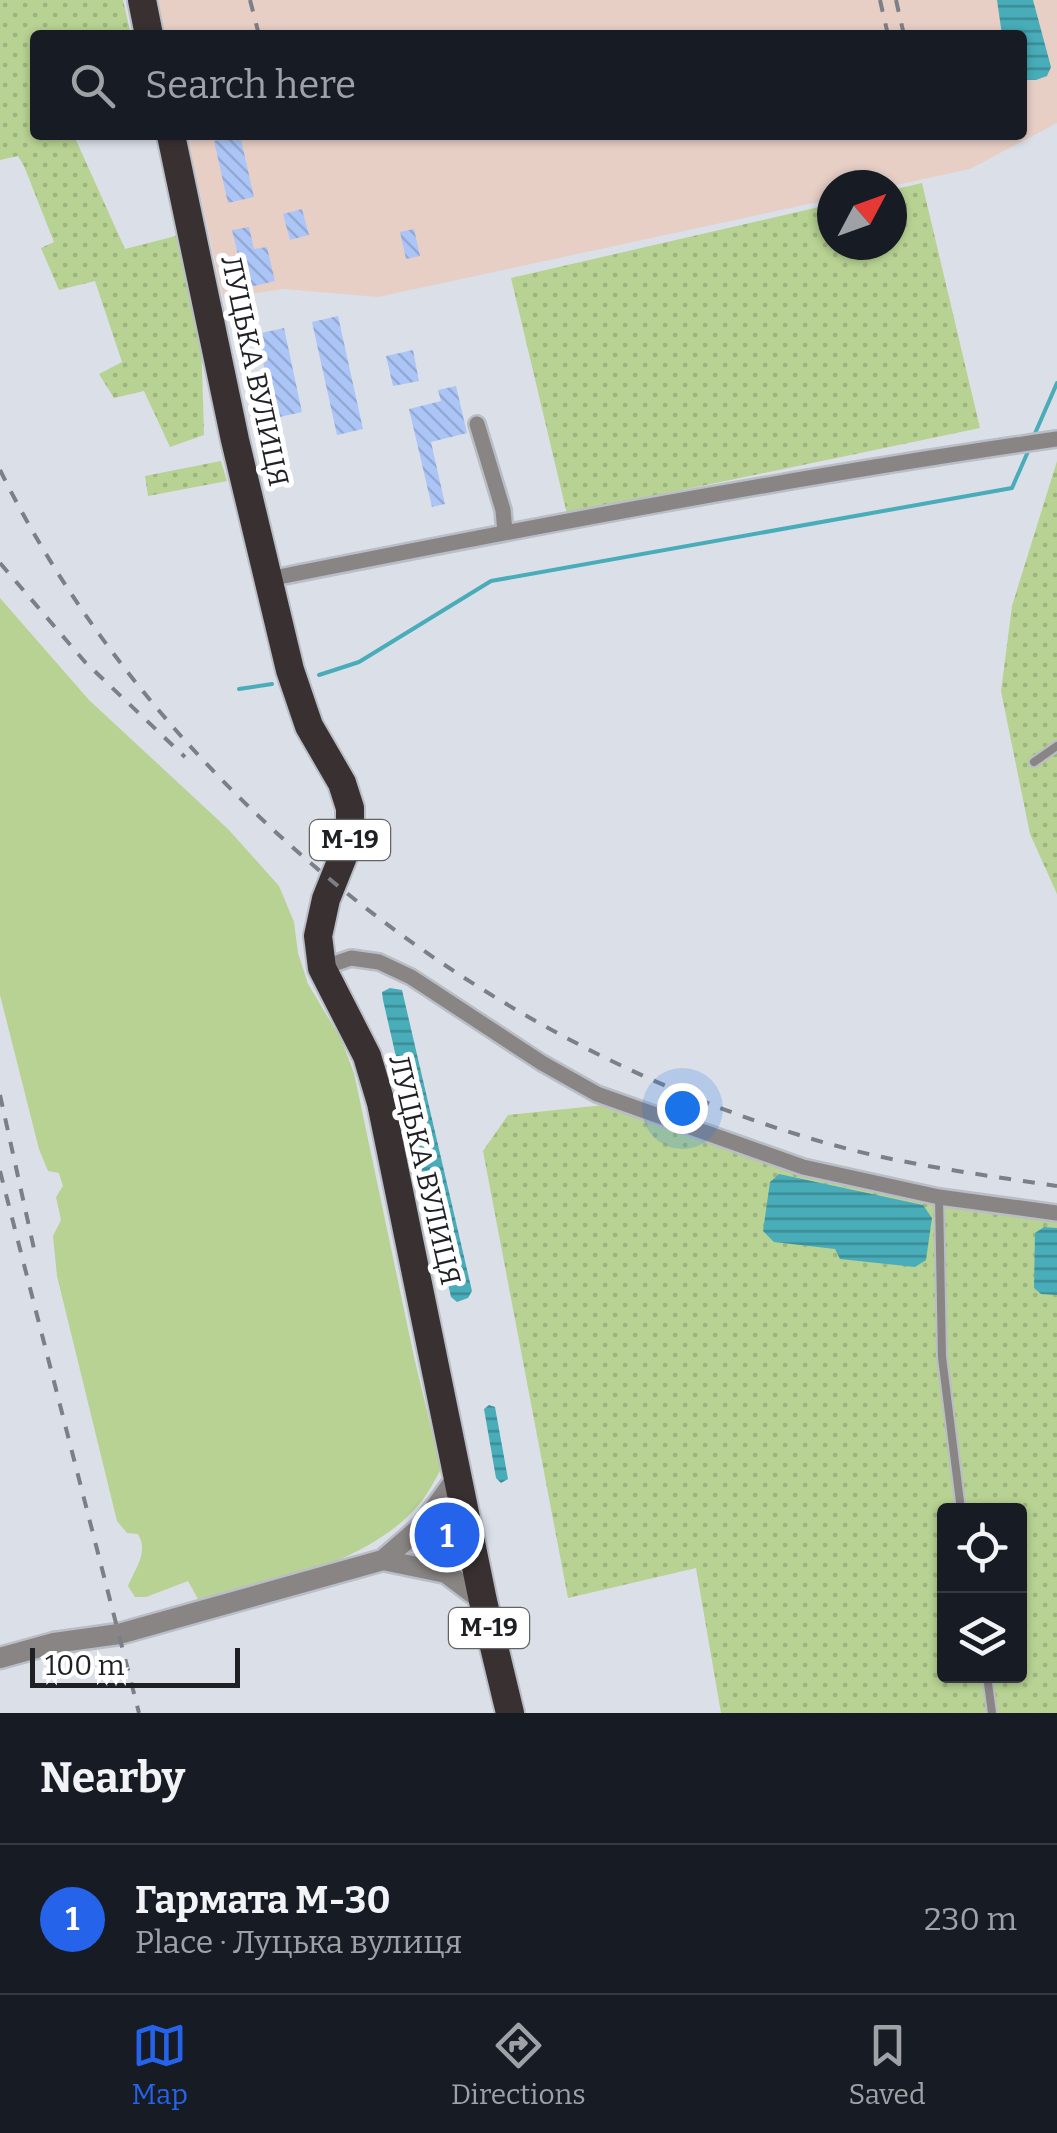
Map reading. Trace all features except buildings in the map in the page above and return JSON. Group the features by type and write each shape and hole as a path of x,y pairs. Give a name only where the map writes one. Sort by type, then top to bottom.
{"highway":[{"path":"142,0 149,30"},
{"name":"ЛУЦЬКА ВУЛИЦЯ","path":"172,140 235,440 290,670 309,726 342,783 350,808 350,839 326,899 318,936 322,968 367,1056 381,1103 482,1601 510,1713"}],"street":[{"path":"476,424 503,510 504,532"},
{"path":"268,579 855,469 1050,440"},
{"path":"322,968 351,958 379,962 411,977 542,1063 598,1094 803,1167 939,1197 1057,1213"},
{"path":"383,1560 422,1526 458,1476"},
{"path":"0,1658 54,1642 119,1634 383,1560 446,1573 482,1601"}],"lane":[{"path":"1034,762 1057,746"},
{"path":"939,1197 942,1357 960,1503"},
{"path":"987,1683 992,1713"}],"shaded area":[{"path":"157,0 1057,0 1057,123 1027,139 1027,30 164,30"},
{"path":"188,140 1025,140 970,169 907,183 907,170 817,170 817,202 378,297 283,289 223,298"}],"green space":[{"path":"0,0 123,0 130,30 30,30 30,140 76,140 125,249 176,236 201,336 204,435 170,447 144,391 114,398 99,374 122,362 95,281 59,290 41,248 54,242 24,166 18,156 0,160"},
{"path":"922,183 980,428 567,514 511,278 817,207 817,260 907,260 907,186"},
{"path":"221,461 227,481 148,496 145,476"},
{"path":"1057,461 1057,894 1030,834 1001,691 1012,606"},
{"path":"0,598 89,700 228,829 279,886 294,922 308,984 341,1039 354,1073 441,1469 420,1504 395,1527 371,1544 315,1570 198,1599 188,1581 146,1597 135,1597 128,1586 140,1560 141,1541 138,1534 127,1533 117,1521 57,1276 53,1236 61,1220 56,1197 63,1186 59,1173 48,1171 39,1149 0,995"},
{"path":"604,1105 780,1165 1057,1215 1057,1713 721,1713 696,1568 568,1598 483,1151 508,1115"}],"water":[{"path":"997,0 1033,0 1051,67 1047,76 1027,80 1027,30 1001,30"},
{"path":"390,988 402,990 472,1291 468,1298 457,1302 451,1297 383,1000 382,992"},
{"path":"779,1174 923,1205 932,1218 926,1260 915,1267 840,1259 835,1249 774,1242 763,1231 770,1182"},
{"path":"1044,1227 1057,1228 1057,1295 1041,1294 1034,1288 1035,1233"},
{"path":"489,1405 495,1407 508,1479 501,1483 496,1478 484,1409"}],"waterway":[{"path":"1033,438 1057,383"},
{"path":"319,675 359,662 491,581 1012,488 1030,447"},
{"path":"239,689 272,684"}],"railway":[{"path":"250,0 258,30"},
{"path":"880,0 887,30"},
{"path":"896,0 903,30"},
{"path":"0,470 69,590 152,703 248,806 356,900 472,983 595,1053 724,1109 856,1151 1057,1186"},
{"path":"0,563 85,662 185,757"},
{"path":"0,1095 36,1258"},
{"path":"0,1171 139,1713"}],"place":[{"name":"Гармата М-30","path":"447,1535"}]}
